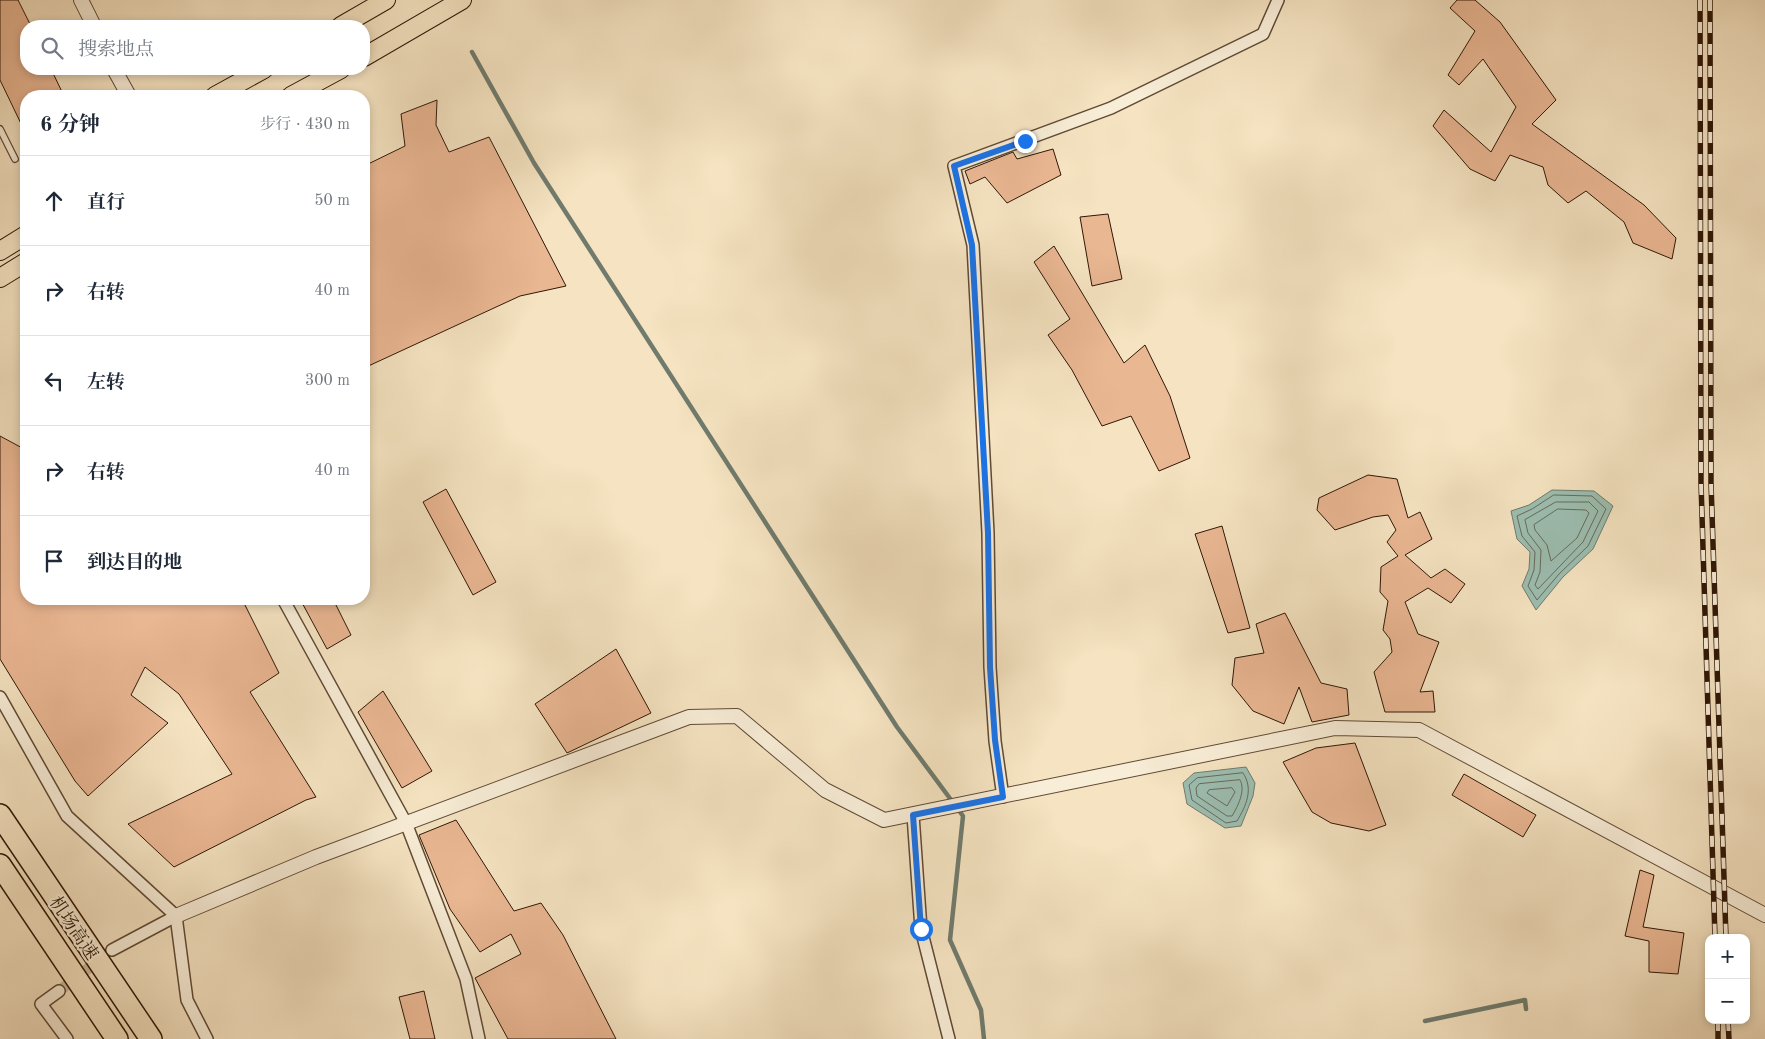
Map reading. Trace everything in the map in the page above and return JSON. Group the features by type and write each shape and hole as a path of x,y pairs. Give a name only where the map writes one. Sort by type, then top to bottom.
{"highway":[{"name":"机场高速","path":"0,815 150,1039"},
{"name":"机场高速","path":"0,865 117,1039"}],"main road":[{"path":"351,20 386,0"},
{"path":"370,54 462,0"},
{"path":"226,90 253,75"},
{"path":"302,90 330,75"},
{"path":"0,251 20,239"},
{"path":"0,278 20,266"}],"street":[{"path":"81,0 91,20"},
{"path":"1003,797 995,740 990,667 987,514 972,245 954,166 1111,108 1263,34 1278,0"},
{"path":"117,75 126,90"},
{"path":"286,605 406,823 466,979 479,1039"},
{"path":"0,697 67,816 176,916 188,1000 207,1039"},
{"path":"112,950 176,916 316,857 406,823 689,717 736,716 825,790 884,820 1335,728 1419,730 1765,915"},
{"path":"913,815 921,929 949,1039"},
{"path":"59,991 42,1004 67,1039"}],"lane":[{"path":"0,129 15,159"}],"water":[{"path":"1552,490 1594,491 1613,506 1593,549 1563,577 1536,610 1522,586 1529,569 1530,552 1517,539 1511,511 1529,505"},
{"path":"1246,767 1255,783 1253,796 1241,826 1225,828 1187,804 1183,783 1194,773"}],"building":[{"path":"0,0 18,0 28,20 20,20 20,75 54,75 61,90 20,90 20,122 0,80"},
{"path":"1457,0 1475,0 1500,22 1556,100 1532,124 1644,205 1676,238 1672,259 1633,243 1624,222 1586,191 1568,203 1548,185 1543,167 1510,155 1495,181 1470,169 1433,126 1444,110 1491,152 1516,107 1483,59 1459,85 1448,75 1475,31 1450,8"},
{"path":"437,100 436,125 449,152 489,137 566,286 520,296 370,365 370,163 405,146 401,114"},
{"path":"1053,149 1061,175 1007,203 985,177 970,184 965,171 1013,152 1017,159"},
{"path":"1108,214 1122,279 1092,286 1080,217"},
{"path":"1054,246 1124,363 1145,345 1170,396 1190,458 1159,471 1131,416 1102,426 1072,370 1048,335 1070,319 1034,262"},
{"path":"0,436 20,447 20,605 245,605 279,673 250,692 316,797 306,800 174,867 128,824 232,774 179,694 145,667 131,695 168,723 88,796 75,781 0,659"},
{"path":"1368,475 1397,479 1408,518 1420,512 1432,539 1405,555 1431,578 1445,569 1465,584 1451,603 1428,588 1405,602 1418,634 1439,642 1420,692 1433,691 1435,712 1385,712 1374,672 1392,652 1390,639 1383,630 1388,601 1380,592 1381,567 1398,556 1387,542 1396,530 1388,515 1373,517 1335,530 1317,510 1319,498"},
{"path":"446,489 496,582 473,595 423,502"},
{"path":"1222,526 1250,628 1228,633 1195,534"},
{"path":"303,605 336,605 351,635 327,649"},
{"path":"1285,613 1321,683 1347,689 1349,715 1312,722 1299,687 1284,724 1253,711 1232,685 1235,658 1264,653 1256,624"},
{"path":"616,649 651,713 567,753 535,704"},
{"path":"383,691 432,771 402,788 358,712"},
{"path":"1355,743 1386,825 1369,831 1331,823 1312,812 1283,762 1316,748"},
{"path":"1464,774 1536,815 1523,837 1452,795"},
{"path":"456,820 514,911 541,903 563,935 616,1039 508,1039 475,978 521,954 511,934 480,952 450,909 419,835"},
{"path":"1640,870 1654,875 1643,927 1684,933 1678,974 1649,972 1649,941 1625,936"},
{"path":"424,991 435,1039 410,1039 399,997"}],"waterway":[{"path":"472,52 534,163 897,727 963,816 950,940 981,1010 984,1039"},
{"path":"1425,1021 1525,1000 1526,1009"}],"tunnel":[{"path":"59,991 112,950"}],"railway":[{"path":"1700,0 1701,483 1715,934"},
{"path":"1710,0 1711,483 1726,934"},
{"path":"1718,1024 1718,1039"},
{"path":"1728,1024 1729,1039"}],"route":[{"path":"921,929 913,815 1003,797 995,740 990,667 988,533 972,245 954,166 1025,141"}]}
